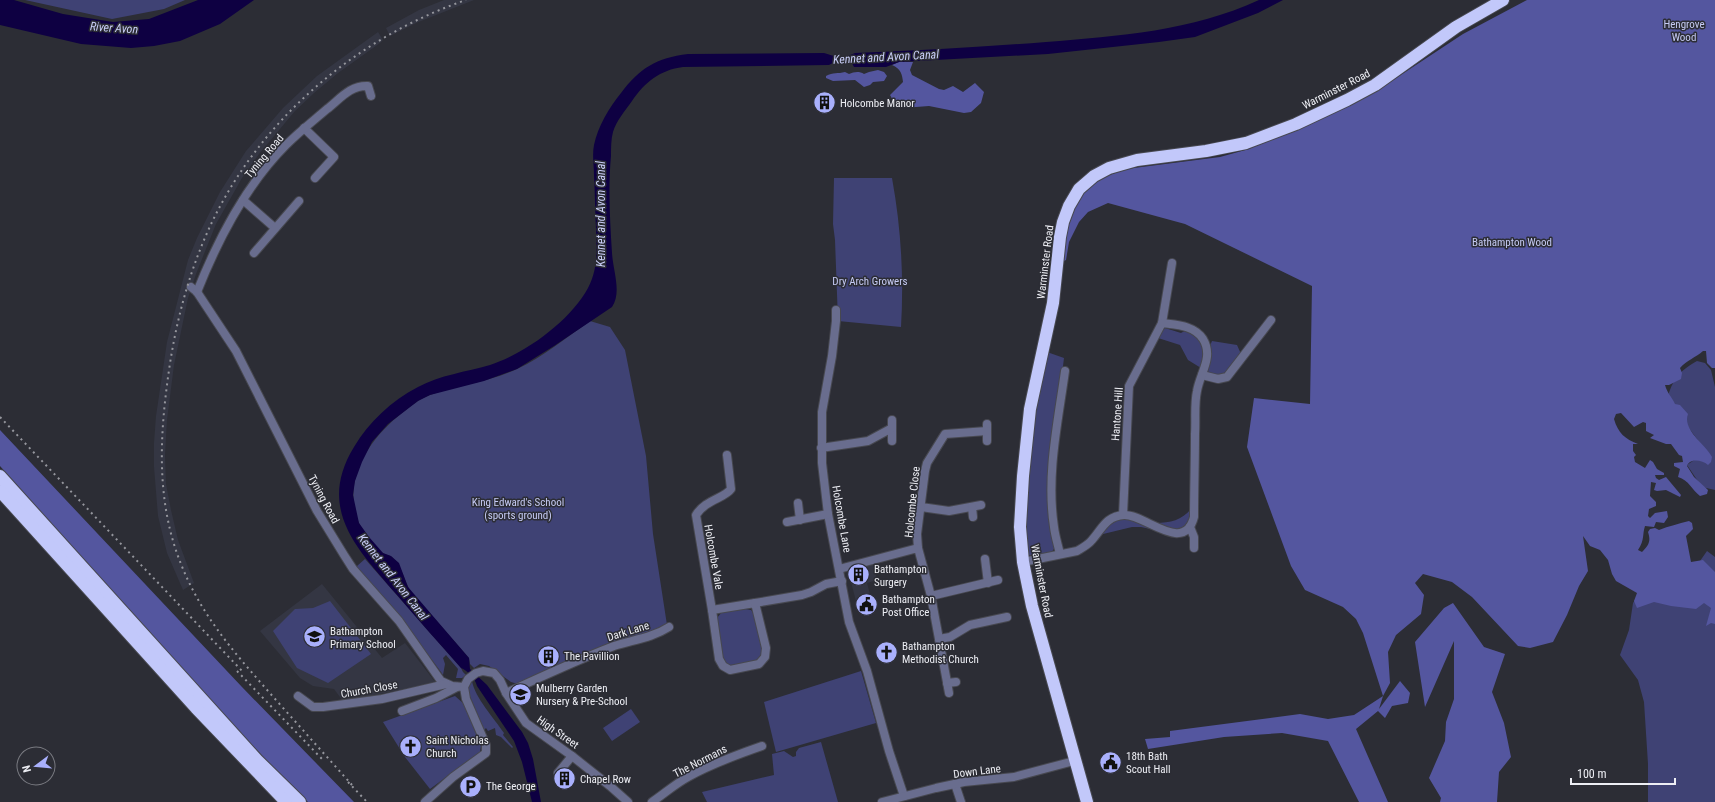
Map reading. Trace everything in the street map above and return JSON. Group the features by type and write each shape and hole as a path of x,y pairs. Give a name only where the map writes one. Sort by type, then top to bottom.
{"highway":[{"name":"Warminster Road","path":"1087,802 1074,761 1044,650 1023,562 1020,527 1023,476 1030,410 1053,303 1060,237 1063,222 1069,206 1079,189 1094,176 1119,164 1137,160 1206,151 1235,145 1258,139 1296,124 1375,85 1456,27 1502,0"},
{"path":"0,476 257,760 300,802"},
{"path":"0,491 196,708 286,802"}],"street":[{"name":"Tyning Road","path":"371,96 368,86 352,89 304,128 285,146 264,170 243,200 194,290 236,351 317,511 344,555 353,569 399,621 438,677 446,684"},
{"path":"304,128 334,157 315,178"},
{"path":"243,200 275,228"},
{"path":"254,253 299,201"},
{"name":"Hantone Hill","path":"1123,515 1129,386 1162,323 1172,264"},
{"name":"Holcombe Lane","path":"836,310 832,356 823,401 821,448 828,514 852,631 867,671 889,752 904,796"},
{"path":"1202,375 1218,379 1227,377 1271,320"},
{"path":"1023,562 1077,551 1085,547 1093,540 1098,531 1109,519 1123,515 1133,516 1163,531 1172,533 1187,531 1190,527 1194,517 1196,392 1206,365 1206,346 1197,332 1191,328 1162,323"},
{"path":"1060,554 1054,528 1052,502 1053,461 1065,371"},
{"path":"821,448 868,441 892,424 892,441"},
{"name":"Holcombe Close","path":"949,693 952,683 939,639 931,596 918,548 918,534 927,462 945,434 987,428 987,441"},
{"name":"Holcombe Vale","path":"727,455 731,489 710,501 699,510 696,515 719,659 723,666 730,670 759,664 765,658 766,648 755,603"},
{"path":"798,503 800,520"},
{"path":"921,507 949,511 981,505"},
{"path":"972,507 973,517"},
{"path":"787,522 828,514"},
{"path":"1190,527 1194,537 1194,548"},
{"name":"Holcombe Close","path":"839,569 918,548"},
{"path":"986,559 988,583"},
{"path":"931,596 998,580"},
{"path":"712,610 802,595 826,584 842,581"},
{"path":"939,639 950,637 970,625 988,624 1007,617"},
{"name":"Dark Lane","path":"506,693 564,666 613,646 660,633 669,627"},
{"name":"High Street","path":"462,685 476,673 487,671 494,674 500,680 506,693 526,723 572,756 628,802"},
{"path":"446,684 462,685"},
{"name":"Church Close","path":"298,696 313,707 322,708 382,699 446,684"},
{"path":"402,711 436,698 462,685"},
{"path":"425,802 453,777 486,753 486,745 466,699 462,685"},
{"name":"The Normans","path":"652,802 686,778 725,759 762,746"},
{"path":"558,773 572,756"},
{"name":"Down Lane","path":"882,802 955,784 1014,777 1074,761"},
{"path":"955,784 961,802"}],"shaded area":[{"path":"444,0 474,0 416,23 390,36 386,28 419,10"},
{"path":"378,32 383,40 338,73 314,93 295,111 259,154 242,178 216,224 196,274 188,298 174,365 167,420 165,455 166,484 171,510 178,540 194,583 183,590 167,553 158,516 154,467 154,443 156,416 167,342 188,260 197,238 220,192 246,151 283,108 317,76"},
{"path":"873,563 877,580 867,583 874,609 859,613 848,570"},
{"name":"Bathampton Primary School","path":"322,584 382,658 405,643 436,683 343,701 334,689 313,686 300,678 260,631"}],"green space":[{"path":"25,0 185,0 164,9 112,19"},
{"name":"Bathampton Wood","path":"1527,0 1715,0 1715,368 1712,368 1707,363 1706,351 1703,351 1680,368 1682,373 1681,379 1669,385 1665,385 1675,404 1680,405 1688,414 1688,426 1712,457 1711,462 1708,465 1703,462 1693,461 1687,466 1694,477 1708,490 1707,494 1700,496 1688,483 1682,478 1678,477 1680,469 1674,466 1674,463 1683,462 1682,456 1679,455 1671,444 1666,444 1650,438 1654,435 1646,431 1646,423 1643,422 1634,427 1621,413 1616,414 1614,419 1620,432 1629,440 1638,444 1633,444 1633,451 1636,455 1634,457 1635,462 1645,468 1650,460 1653,462 1657,469 1664,473 1664,475 1655,475 1656,478 1659,480 1666,477 1681,495 1680,497 1666,490 1654,490 1656,483 1651,482 1650,496 1656,502 1656,506 1649,509 1648,516 1650,518 1655,513 1667,511 1668,517 1664,523 1656,522 1654,527 1645,526 1638,550 1642,552 1648,545 1648,532 1650,529 1655,528 1659,530 1689,521 1692,523 1693,529 1686,536 1691,562 1703,560 1715,572 1715,624 1711,623 1706,626 1711,608 1704,603 1696,609 1654,602 1637,608 1634,601 1637,593 1616,581 1612,574 1608,560 1600,550 1590,546 1583,536 1588,571 1579,586 1567,615 1553,642 1530,648 1518,646 1472,597 1452,582 1423,574 1415,583 1424,595 1421,614 1396,635 1388,652 1390,683 1383,696 1363,633 1356,619 1343,607 1305,590 1291,566 1247,447 1254,398 1310,404 1312,286 1185,224 1108,203 1088,212 1079,222 1069,242 1066,260 1064,261 1067,227 1073,210 1085,190 1095,182 1107,176 1126,169 1220,157 1249,149 1378,90 1463,34"},
{"path":"899,62 913,62 910,70 912,75 939,89 944,90 953,86 963,92 975,83 984,92 981,103 971,112 964,113 929,106 903,108 895,104 890,95 903,82 900,72 892,65"},
{"path":"878,70 884,72 887,76 884,81 873,82 864,87 855,80 833,81 826,78 826,76 829,75 845,72 849,74 858,72 864,74"},
{"name":"Dry Arch Growers","path":"834,178 892,178 898,215 901,252 901,327 838,321 833,224"},
{"name":"King Edward's School (sports ground)","path":"590,321 610,327 625,350 646,456 653,534 667,625 612,645 521,685 511,682 489,666 480,664 474,668 470,664 469,658 412,593 396,561 392,557 380,551 363,530 354,507 353,491 361,462 369,448 390,423 415,403 430,395 496,377 517,369 545,353"},
{"path":"1165,328 1181,333 1185,331 1189,332 1196,336 1204,352 1201,368 1188,360 1180,345 1158,338 1161,331"},
{"path":"1212,341 1237,345 1241,354 1228,372 1218,377 1208,372 1210,347"},
{"path":"1047,352 1064,358 1051,462 1056,546 1051,553 1035,556 1029,555 1026,544 1025,504 1035,400"},
{"path":"1697,361 1705,363 1711,370 1715,387 1715,490 1702,487 1687,465 1706,452 1676,411 1668,396 1678,375"},
{"path":"0,430 242,687 354,802 308,802 268,762 190,679 0,466"},
{"path":"1191,509 1193,512 1190,519 1182,528 1174,529 1156,523 1180,518"},
{"path":"1129,517 1155,530 1132,527 1099,535 1112,523"},
{"path":"1707,551 1715,557 1715,802 1648,802 1648,764 1644,702 1638,680 1620,655 1629,630 1633,603 1639,594 1693,571"},
{"path":"365,559 466,675 462,678 456,678 458,669 446,655 443,658 445,664 443,675 390,604 358,570 357,566"},
{"path":"330,601 371,654 328,683 297,668 273,631 295,609 313,608"},
{"path":"1453,603 1484,647 1505,654 1492,692 1504,723 1511,757 1499,772 1497,802 1440,802 1441,798 1429,778 1445,741 1446,722 1454,699 1454,641 1425,707 1415,642 1444,608"},
{"path":"745,609 751,610 754,614 763,649 763,656 760,659 745,665 725,665 722,658 717,618 722,612"},
{"path":"861,671 876,723 776,752 764,702"},
{"path":"472,681 481,701 504,733 503,735 513,747 512,748 501,737 496,735 495,728 488,731 486,728 484,730 469,694 469,687"},
{"path":"1400,681 1410,693 1408,703 1392,706 1385,718 1378,711 1356,729 1388,802 1359,802 1328,741 1282,733 1224,737 1148,749 1145,739 1170,737 1170,731 1300,714 1328,719 1354,715 1383,696 1379,709"},
{"path":"455,696 464,704 481,746 480,752 430,789 405,757 383,722"},
{"path":"631,709 640,722 612,741 603,728"},
{"path":"821,742 838,802 707,802 702,792 774,775 772,754 784,751 793,757 796,756 796,752 799,748"}],"water":[{"name":"River Avon","path":"0,0 14,0 63,14 113,22 149,19 198,0 254,0 220,24 180,41 154,46 131,48 81,44 0,25"},
{"name":"Kennet and Avon Canal","path":"1259,0 1283,0 1258,13 1195,37 1048,54 899,62 886,67 854,67 852,63 837,62 829,65 683,67 660,74 642,88 618,120 614,128 612,138 610,217 612,253 617,288 615,301 612,307 517,369 484,381 430,395 418,401 388,424 372,442 355,481 353,495 359,523 383,553 391,556 399,563 408,587 469,658 470,669 487,685 522,732 528,743 533,759 541,802 532,802 522,762 514,741 469,673 461,668 421,623 368,562 356,545 347,527 341,509 339,490 343,469 354,447 374,421 390,406 408,393 426,383 490,365 518,353 559,324 580,300 588,288 594,274 596,259 597,245 593,156 594,145 604,118 628,84 642,71 658,62 667,58 688,54 824,53 843,57 855,53 974,47 1101,37 1155,30 1208,19"}],"railway":[{"path":"352,785 235,653 200,602 181,564 173,542 168,521 162,476 164,408 170,364 183,301 204,240 234,182 258,147 287,115 318,85 352,59 388,36 426,16 466,0"},
{"path":"0,417 244,673"},
{"path":"237,671 322,759"},
{"path":"348,782 367,802"}],"place":[{"name":"Holcombe Manor","path":"824,103"},
{"name":"Bathampton Surgery","path":"858,575"},
{"name":"Bathampton Post Office","path":"867,605"},
{"name":"Bathampton Primary School","path":"315,637"},
{"name":"Bathampton Methodist Church","path":"886,652"},
{"name":"The Pavillion","path":"548,656"},
{"name":"Mulberry Garden Nursery & Pre-School","path":"521,694"},
{"name":"Saint Nicholas Church","path":"410,746"},
{"name":"18th Bath Scout Hall","path":"1111,762"},
{"name":"Chapel Row","path":"564,779"},
{"name":"The George","path":"471,786"}],"park label":[{"name":"Hengrove Wood","path":"1684,30"}]}
